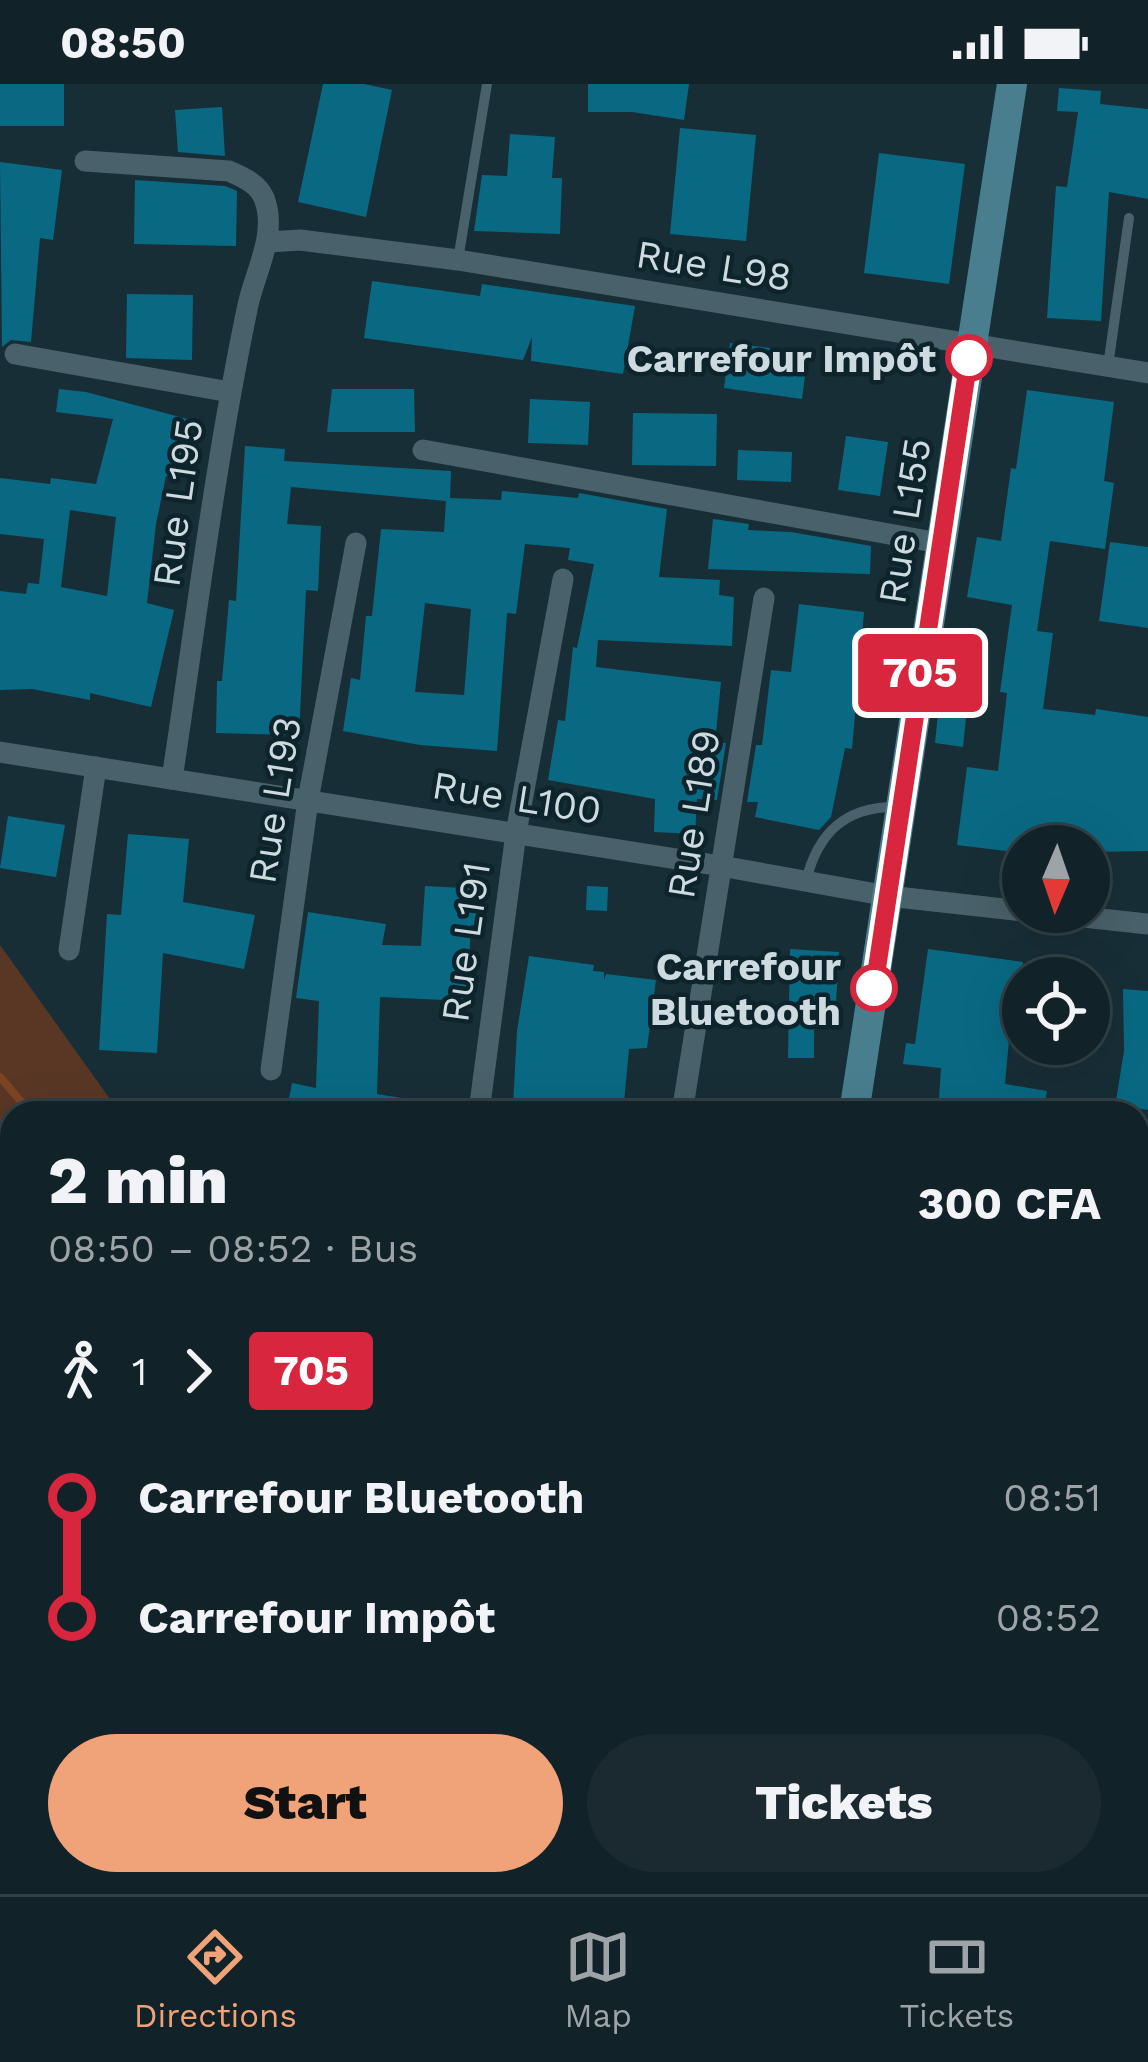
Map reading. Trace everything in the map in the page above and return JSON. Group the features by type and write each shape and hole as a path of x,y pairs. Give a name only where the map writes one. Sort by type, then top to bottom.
{"street":[{"name":"Rue L155","path":"856,1101 1012,84"},
{"path":"85,160 229,171 250,181 264,199 268,242"},
{"name":"Rue L98","path":"268,242 300,240 458,260 1148,373"},
{"name":"Rue L195","path":"172,779 230,392 254,274 268,242"},
{"path":"15,354 230,392"},
{"path":"423,450 939,543"},
{"name":"Rue L193","path":"271,1070 308,800 356,543"},
{"name":"Rue L191","path":"479,1101 516,833 563,578"},
{"name":"Rue L189","path":"684,1101 764,598"},
{"name":"Rue L100","path":"0,752 888,896 1002,908"},
{"path":"68,950 96,767"},
{"path":"1110,920 1148,924"}],"lane":[{"path":"458,260 487,84"},
{"path":"1108,366 1129,218"},
{"path":"806,881 813,853 847,815 873,806 901,807"}],"shaded area":[{"path":"0,945 111,1101 0,1101"}],"building":[{"path":"0,84 64,84 64,126 0,126"},
{"path":"323,84 392,90 366,217 298,202"},
{"path":"588,84 689,84 684,120 632,112 588,112"},
{"path":"1059,88 1101,91 1100,104 1148,109 1148,199 1109,192 1101,321 1047,318 1056,186 1067,187 1078,112 1057,111"},
{"path":"222,107 225,156 178,152 175,110"},
{"path":"680,128 756,135 746,241 670,234"},
{"path":"510,134 555,137 552,178 562,178 560,234 474,231 482,175 507,176"},
{"path":"879,153 965,164 949,284 864,273"},
{"path":"0,162 62,170 53,240 40,238 31,342 11,340 2,347"},
{"path":"135,180 225,186 237,191 236,246 134,244"},
{"path":"372,281 480,296 482,284 635,306 623,374 531,361 532,337 523,360 364,338"},
{"path":"127,294 193,295 192,360 126,358"},
{"path":"730,343 808,353 802,399 724,388"},
{"path":"59,389 195,421 179,480 166,476 156,524 147,603 174,610 151,707 90,693 90,700 32,689 0,690 0,591 26,594 28,583 39,584 44,539 0,534 0,478 96,484 113,419 56,412","holes":["70,510 116,517 107,596 61,587"]},
{"path":"332,389 414,389 415,432 327,432"},
{"path":"1027,390 1114,402 1104,481 1114,483 1105,549 1050,541 1037,631 1053,633 1043,709 1095,715 1096,709 1148,717 1148,851 1110,852 1110,825 1002,825 1002,850 957,845 967,767 998,771 1007,693 1000,692 1012,605 967,597 977,537 1001,541 1011,468 1016,469"},
{"path":"530,399 590,402 588,445 528,443"},
{"path":"633,413 717,414 716,466 632,465"},
{"path":"846,436 888,442 880,496 838,490"},
{"path":"245,446 285,449 284,461 451,471 450,498 501,500 502,491 578,498 579,493 667,509 659,577 720,580 719,595 734,597 732,646 598,640 596,667 721,682 715,743 726,743 717,800 697,799 695,834 654,832 655,799 548,780 558,720 565,721 573,647 577,648 594,564 568,560 570,548 525,544 516,614 507,613 497,751 420,745 343,731 351,678 360,680 381,529 444,532 446,501 291,487 287,524 321,526 318,591 306,590 299,735 216,733 217,681 222,681 229,600 236,601","holes":["425,603 471,609 464,695 415,692"]},
{"path":"738,450 792,452 791,482 737,480"},
{"path":"713,519 749,524 748,530 871,546 870,574 708,569"},
{"path":"1110,542 1148,547 1148,628 1099,621"},
{"path":"799,604 864,612 852,749 845,748 831,817 819,830 755,817 758,802 747,802 756,745 762,745 771,670 791,672"},
{"path":"941,685 969,688 963,747 935,743"},
{"path":"8,816 65,825 56,877 0,868"},
{"path":"128,834 189,839 183,902 255,915 244,969 163,953 157,1053 99,1050 107,914 121,915"},
{"path":"425,886 482,889 479,926 471,925 467,1001 380,997 377,1094 421,1101 288,1101 292,1083 316,1088 319,1001 296,998 308,912 386,924 382,945 421,946"},
{"path":"587,886 608,887 607,911 586,910"},
{"path":"790,949 839,952 836,1003 814,1002 814,1058 788,1058"},
{"path":"928,949 1002,959 1005,1084 1047,1091 1045,1101 939,1101 941,1068 903,1064 906,1043 915,1044"},
{"path":"529,956 594,965 593,971 604,972 604,980 606,974 656,980 647,1048 629,1049 624,1101 513,1101 517,1031"},
{"path":"1123,989 1148,991 1148,1101 1116,1101 1124,1051"}],"waterway":[{"path":"0,1077 21,1101"}],"bus line":[{"name":"705","path":"874,988 969,358"}],"place":[{"name":"Carrefour Impôt","path":"969,358"},
{"name":"Carrefour Bluetooth","path":"874,988"}]}
